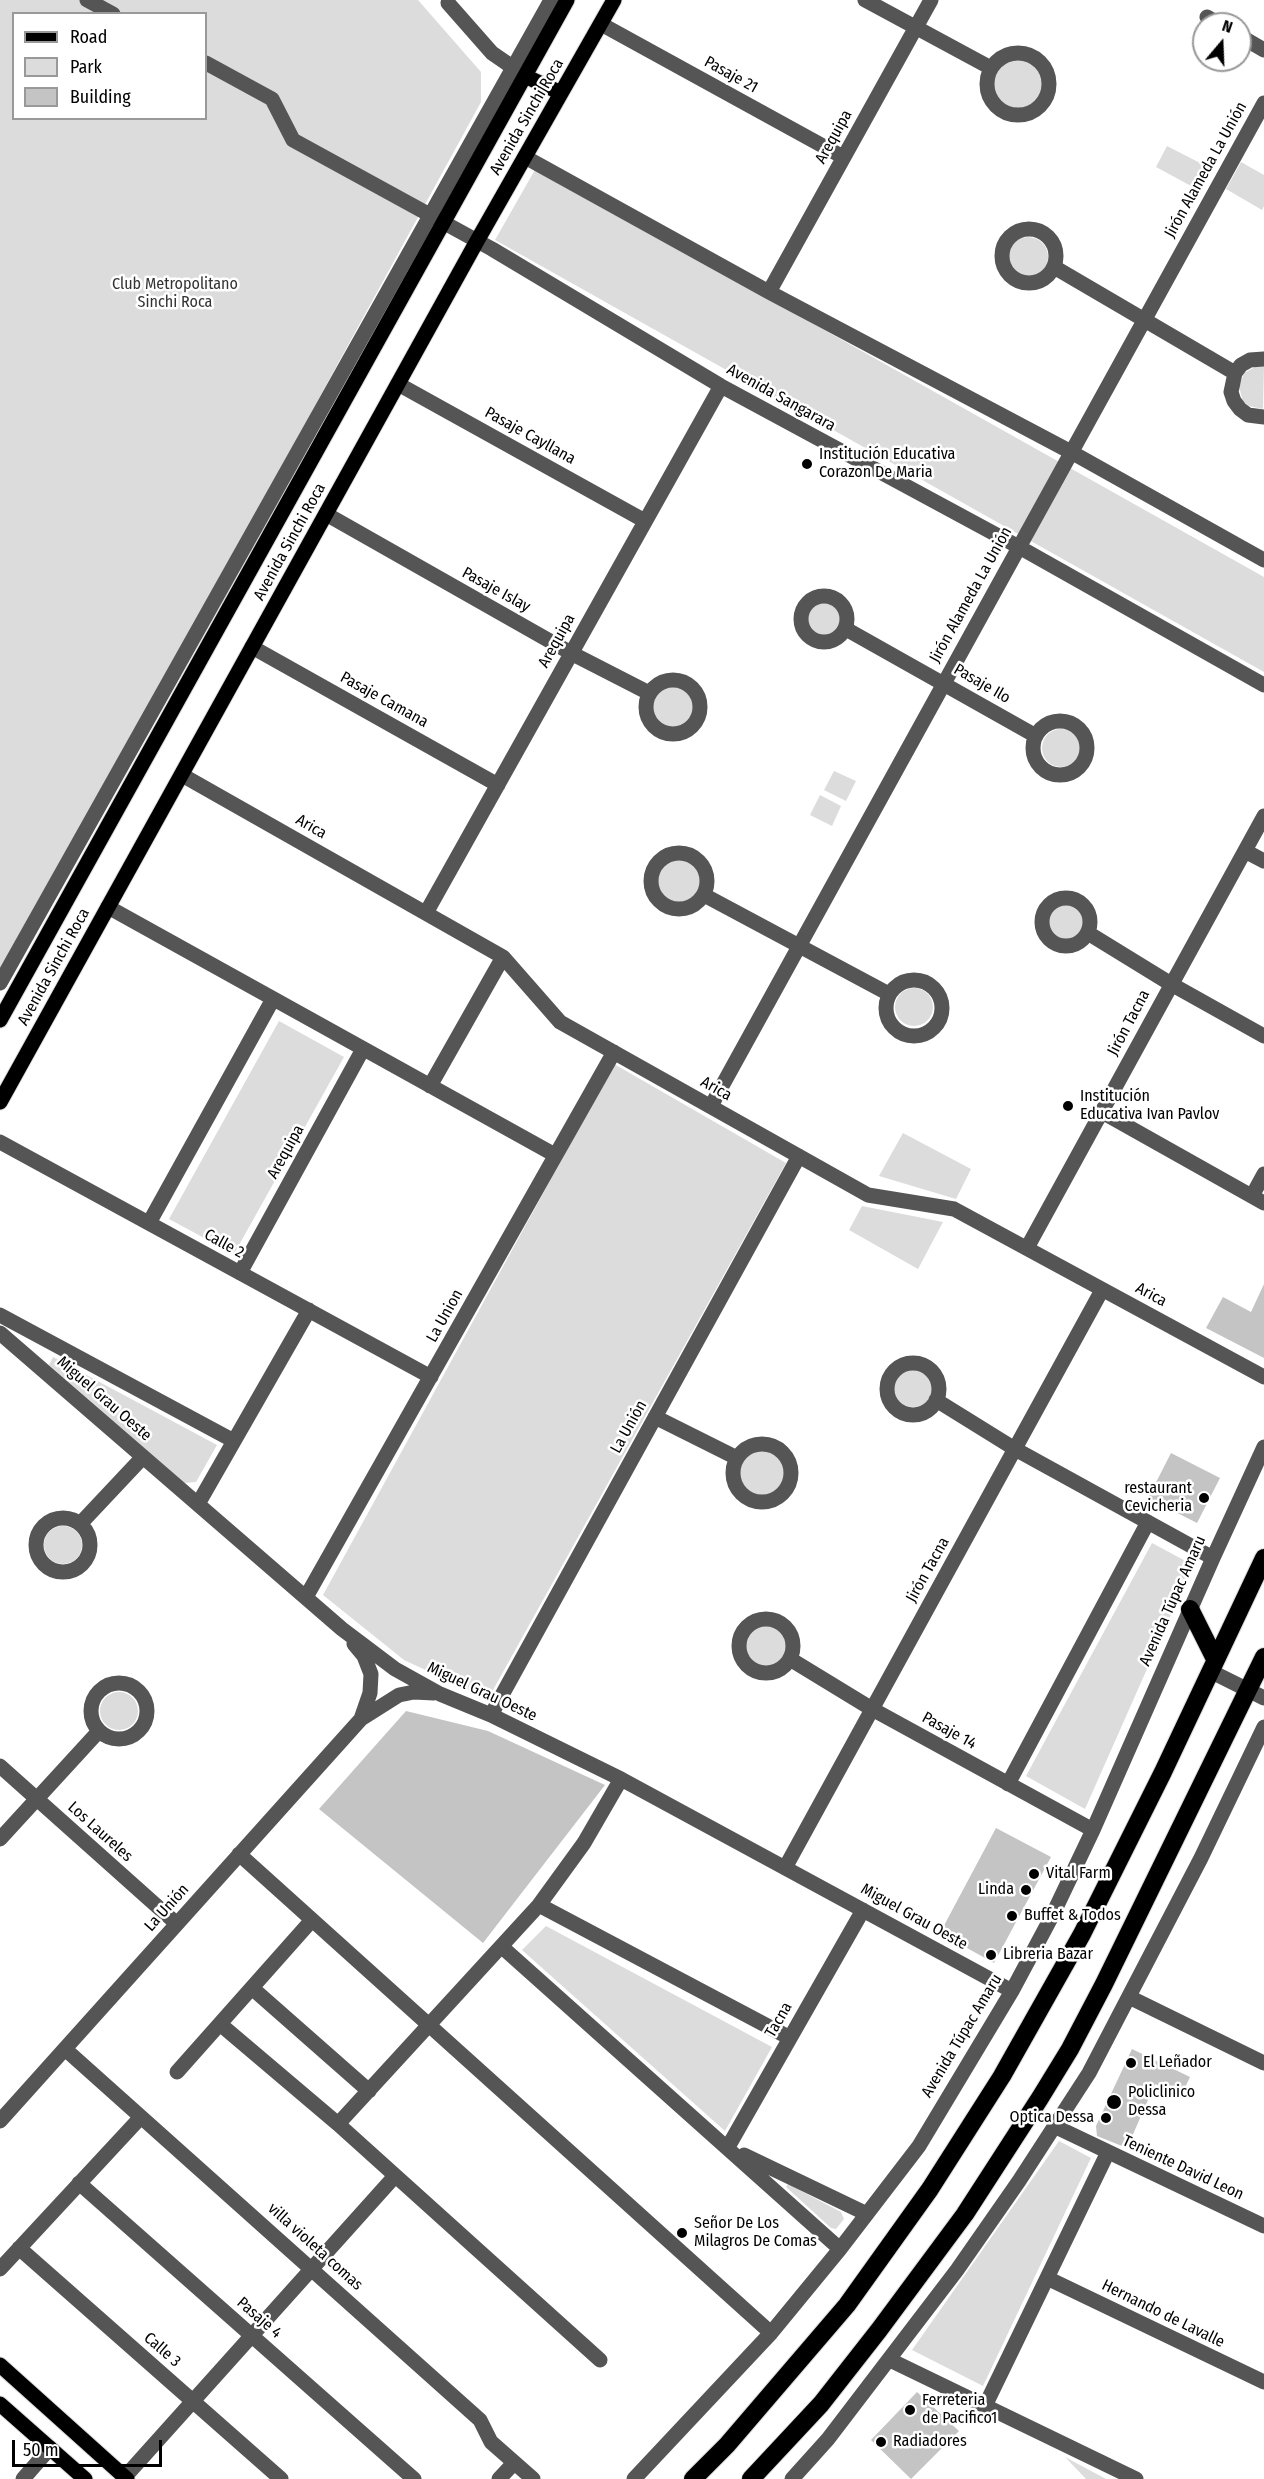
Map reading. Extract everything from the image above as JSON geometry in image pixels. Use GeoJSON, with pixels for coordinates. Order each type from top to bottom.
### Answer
{"type":"FeatureCollection","features":[{"type":"Feature","properties":{"kind":"highway"},"geometry":{"type":"LineString","coordinates":[[693,2479],[727,2445],[847,2305],[930,2189],[1002,2076],[1082,1934],[1264,1558]]}},
{"type":"Feature","properties":{"kind":"highway"},"geometry":{"type":"LineString","coordinates":[[1190,1609],[1213,1665]]}},
{"type":"Feature","properties":{"kind":"highway"},"geometry":{"type":"LineString","coordinates":[[752,2479],[821,2404],[879,2330],[965,2214],[1040,2098],[1070,2049],[1256,1694],[1264,1656]]}},
{"type":"Feature","properties":{"kind":"main road","name":"Avenida Sinchi Roca"},"geometry":{"type":"LineString","coordinates":[[0,1020],[250,569],[437,218],[519,72],[567,0]]}},
{"type":"Feature","properties":{"kind":"main road","name":"Avenida Sinchi Roca"},"geometry":{"type":"LineString","coordinates":[[0,1102],[477,242],[614,0]]}},
{"type":"Feature","properties":{"kind":"main road"},"geometry":{"type":"LineString","coordinates":[[519,72],[561,93]]}},
{"type":"Feature","properties":{"kind":"main road"},"geometry":{"type":"LineString","coordinates":[[0,2365],[125,2478]]}},
{"type":"Feature","properties":{"kind":"main road"},"geometry":{"type":"LineString","coordinates":[[0,2404],[85,2479]]}},
{"type":"Feature","properties":{"kind":"street"},"geometry":{"type":"LineString","coordinates":[[87,0],[109,12]]}},
{"type":"Feature","properties":{"kind":"street"},"geometry":{"type":"LineString","coordinates":[[448,1],[492,53],[519,72],[551,0]]}},
{"type":"Feature","properties":{"kind":"street"},"geometry":{"type":"LineString","coordinates":[[865,0],[991,69]]}},
{"type":"Feature","properties":{"kind":"street","name":"Arequipa"},"geometry":{"type":"LineString","coordinates":[[769,292],[931,0]]}},
{"type":"Feature","properties":{"kind":"street","name":"Pasaje 21"},"geometry":{"type":"LineString","coordinates":[[601,24],[843,157]]}},
{"type":"Feature","properties":{"kind":"street"},"geometry":{"type":"LineString","coordinates":[[1016,53],[1036,59],[1048,75],[1049,85],[1042,103],[1025,114],[1005,112],[991,98],[988,78],[991,69],[998,61],[1016,53]]}},
{"type":"Feature","properties":{"kind":"street","name":"Avenida Sangarara"},"geometry":{"type":"LineString","coordinates":[[207,64],[272,99],[293,140],[437,218],[721,386],[1019,547],[1264,685]]}},
{"type":"Feature","properties":{"kind":"street","name":"Jirón Alameda La Unión"},"geometry":{"type":"LineString","coordinates":[[711,1106],[1264,103]]}},
{"type":"Feature","properties":{"kind":"street"},"geometry":{"type":"LineString","coordinates":[[525,157],[769,292],[1071,452],[1264,560]]}},
{"type":"Feature","properties":{"kind":"street"},"geometry":{"type":"LineString","coordinates":[[0,983],[237,561],[437,218]]}},
{"type":"Feature","properties":{"kind":"street"},"geometry":{"type":"LineString","coordinates":[[1054,267],[1235,373]]}},
{"type":"Feature","properties":{"kind":"street"},"geometry":{"type":"LineString","coordinates":[[1264,359],[1250,360],[1235,373],[1232,382],[1234,401],[1248,415],[1264,417]]}},
{"type":"Feature","properties":{"kind":"street","name":"Pasaje Cayllana"},"geometry":{"type":"LineString","coordinates":[[398,384],[645,521]]}},
{"type":"Feature","properties":{"kind":"street","name":"Arequipa"},"geometry":{"type":"LineString","coordinates":[[426,913],[721,386]]}},
{"type":"Feature","properties":{"kind":"street","name":"Pasaje Islay"},"geometry":{"type":"LineString","coordinates":[[326,514],[571,653],[649,693]]}},
{"type":"Feature","properties":{"kind":"street"},"geometry":{"type":"LineString","coordinates":[[237,561],[250,569]]}},
{"type":"Feature","properties":{"kind":"street","name":"Pasaje Ilo"},"geometry":{"type":"LineString","coordinates":[[846,629],[1036,736]]}},
{"type":"Feature","properties":{"kind":"street","name":"Pasaje Camana"},"geometry":{"type":"LineString","coordinates":[[252,647],[498,785]]}},
{"type":"Feature","properties":{"kind":"street","name":"Arica"},"geometry":{"type":"LineString","coordinates":[[182,775],[503,957],[560,1022],[868,1195],[954,1209],[1264,1377]]}},
{"type":"Feature","properties":{"kind":"street","name":"Jirón Tacna"},"geometry":{"type":"LineString","coordinates":[[1027,1248],[1264,816]]}},
{"type":"Feature","properties":{"kind":"street"},"geometry":{"type":"LineString","coordinates":[[1245,850],[1264,861]]}},
{"type":"Feature","properties":{"kind":"street"},"geometry":{"type":"LineString","coordinates":[[704,895],[889,994]]}},
{"type":"Feature","properties":{"kind":"street"},"geometry":{"type":"LineString","coordinates":[[108,907],[555,1155]]}},
{"type":"Feature","properties":{"kind":"street"},"geometry":{"type":"LineString","coordinates":[[1088,933],[1171,984],[1264,1036]]}},
{"type":"Feature","properties":{"kind":"street"},"geometry":{"type":"LineString","coordinates":[[430,1086],[503,957]]}},
{"type":"Feature","properties":{"kind":"street"},"geometry":{"type":"LineString","coordinates":[[149,1223],[273,999]]}},
{"type":"Feature","properties":{"kind":"street","name":"Arequipa"},"geometry":{"type":"LineString","coordinates":[[240,1273],[363,1049]]}},
{"type":"Feature","properties":{"kind":"street","name":"La Union"},"geometry":{"type":"LineString","coordinates":[[306,1597],[614,1052]]}},
{"type":"Feature","properties":{"kind":"street"},"geometry":{"type":"LineString","coordinates":[[1102,1112],[1258,1199],[1264,1174]]}},
{"type":"Feature","properties":{"kind":"street","name":"Calle 2"},"geometry":{"type":"LineString","coordinates":[[0,1142],[431,1377]]}},
{"type":"Feature","properties":{"kind":"street","name":"La Unión"},"geometry":{"type":"LineString","coordinates":[[491,1714],[799,1156]]}},
{"type":"Feature","properties":{"kind":"street","name":"Jirón Tacna"},"geometry":{"type":"LineString","coordinates":[[785,1868],[1102,1290]]}},
{"type":"Feature","properties":{"kind":"street"},"geometry":{"type":"LineString","coordinates":[[198,1504],[309,1310]]}},
{"type":"Feature","properties":{"kind":"street"},"geometry":{"type":"LineString","coordinates":[[0,1315],[234,1441]]}},
{"type":"Feature","properties":{"kind":"street","name":"Miguel Grau Oeste"},"geometry":{"type":"LineString","coordinates":[[0,1333],[342,1629],[395,1669],[440,1694],[491,1714],[621,1779],[1012,1991]]}},
{"type":"Feature","properties":{"kind":"street"},"geometry":{"type":"LineString","coordinates":[[936,1400],[1015,1449],[1213,1558]]}},
{"type":"Feature","properties":{"kind":"street"},"geometry":{"type":"LineString","coordinates":[[655,1417],[737,1458]]}},
{"type":"Feature","properties":{"kind":"street","name":"Avenida Túpac Amaru"},"geometry":{"type":"LineString","coordinates":[[634,2479],[771,2333],[919,2146],[1012,1991],[1093,1830],[1264,1448]]}},
{"type":"Feature","properties":{"kind":"street"},"geometry":{"type":"LineString","coordinates":[[80,1524],[143,1457]]}},
{"type":"Feature","properties":{"kind":"street"},"geometry":{"type":"LineString","coordinates":[[1008,1784],[1148,1522]]}},
{"type":"Feature","properties":{"kind":"street","name":"La Unión"},"geometry":{"type":"LineString","coordinates":[[342,1629],[364,1656],[371,1674],[370,1693],[361,1719]]}},
{"type":"Feature","properties":{"kind":"street","name":"Pasaje 14"},"geometry":{"type":"LineString","coordinates":[[790,1659],[872,1709],[1093,1830]]}},
{"type":"Feature","properties":{"kind":"street"},"geometry":{"type":"LineString","coordinates":[[1213,1665],[1256,1694]]}},
{"type":"Feature","properties":{"kind":"street","name":"La Unión"},"geometry":{"type":"LineString","coordinates":[[0,2121],[361,1719],[399,1695],[414,1692],[440,1694]]}},
{"type":"Feature","properties":{"kind":"street"},"geometry":{"type":"LineString","coordinates":[[792,2479],[828,2439],[890,2360],[976,2243],[1089,2073],[1201,1858],[1264,1727]]}},
{"type":"Feature","properties":{"kind":"street"},"geometry":{"type":"LineString","coordinates":[[0,1839],[99,1731]]}},
{"type":"Feature","properties":{"kind":"street","name":"Los Laureles"},"geometry":{"type":"LineString","coordinates":[[0,1766],[177,1924]]}},
{"type":"Feature","properties":{"kind":"street"},"geometry":{"type":"LineString","coordinates":[[338,2124],[540,1905],[584,1843],[621,1779]]}},
{"type":"Feature","properties":{"kind":"street"},"geometry":{"type":"LineString","coordinates":[[239,1854],[771,2333]]}},
{"type":"Feature","properties":{"kind":"street"},"geometry":{"type":"LineString","coordinates":[[540,1905],[790,2038]]}},
{"type":"Feature","properties":{"kind":"street","name":"Tacna"},"geometry":{"type":"LineString","coordinates":[[728,2147],[863,1910]]}},
{"type":"Feature","properties":{"kind":"street"},"geometry":{"type":"LineString","coordinates":[[177,2072],[312,1920]]}},
{"type":"Feature","properties":{"kind":"street"},"geometry":{"type":"LineString","coordinates":[[502,1947],[840,2248]]}},
{"type":"Feature","properties":{"kind":"street"},"geometry":{"type":"LineString","coordinates":[[252,1988],[369,2091]]}},
{"type":"Feature","properties":{"kind":"street"},"geometry":{"type":"LineString","coordinates":[[1130,1997],[1264,2063]]}},
{"type":"Feature","properties":{"kind":"street"},"geometry":{"type":"LineString","coordinates":[[220,2024],[338,2124],[600,2360]]}},
{"type":"Feature","properties":{"kind":"street","name":"villa violeta comas"},"geometry":{"type":"LineString","coordinates":[[65,2049],[480,2420],[491,2442],[533,2479]]}},
{"type":"Feature","properties":{"kind":"street"},"geometry":{"type":"LineString","coordinates":[[0,2269],[141,2117]]}},
{"type":"Feature","properties":{"kind":"street","name":"Teniente David Leon"},"geometry":{"type":"LineString","coordinates":[[1054,2126],[1264,2226]]}},
{"type":"Feature","properties":{"kind":"street"},"geometry":{"type":"LineString","coordinates":[[728,2147],[867,2214]]}},
{"type":"Feature","properties":{"kind":"street"},"geometry":{"type":"LineString","coordinates":[[985,2406],[1108,2152]]}},
{"type":"Feature","properties":{"kind":"street"},"geometry":{"type":"LineString","coordinates":[[125,2478],[395,2176]]}},
{"type":"Feature","properties":{"kind":"street","name":"Pasaje 4"},"geometry":{"type":"LineString","coordinates":[[79,2183],[414,2479]]}},
{"type":"Feature","properties":{"kind":"street","name":"Calle 3"},"geometry":{"type":"LineString","coordinates":[[19,2248],[282,2479]]}},
{"type":"Feature","properties":{"kind":"street","name":"Hernando de Lavalle"},"geometry":{"type":"LineString","coordinates":[[1047,2278],[1264,2382]]}},
{"type":"Feature","properties":{"kind":"street"},"geometry":{"type":"LineString","coordinates":[[890,2360],[1136,2479]]}},
{"type":"Feature","properties":{"kind":"street"},"geometry":{"type":"LineString","coordinates":[[23,2479],[50,2448]]}},
{"type":"Feature","properties":{"kind":"street"},"geometry":{"type":"LineString","coordinates":[[499,2479],[514,2463]]}},
{"type":"Feature","properties":{"kind":"green space","name":"Club Metropolitano Sinchi Roca"},"geometry":{"type":"Polygon","coordinates":[[[0,0],[418,0],[481,72],[481,102],[97,804],[0,974],[0,0]]]}},
{"type":"Feature","properties":{"kind":"green space"},"geometry":{"type":"Polygon","coordinates":[[[1014,59],[1024,59],[1037,66],[1044,79],[1044,89],[1037,102],[1024,109],[1014,109],[1005,105],[998,98],[994,89],[994,79],[998,70],[1005,63],[1014,59]]]}},
{"type":"Feature","properties":{"kind":"green space"},"geometry":{"type":"Polygon","coordinates":[[[1167,146],[1204,165],[1193,187],[1156,167],[1167,146]]]}},
{"type":"Feature","properties":{"kind":"green space"},"geometry":{"type":"Polygon","coordinates":[[[1241,162],[1264,175],[1262,210],[1226,189],[1241,162]]]}},
{"type":"Feature","properties":{"kind":"green space"},"geometry":{"type":"Polygon","coordinates":[[[536,168],[1264,577],[1264,672],[495,240],[536,168]]]}},
{"type":"Feature","properties":{"kind":"green space"},"geometry":{"type":"Polygon","coordinates":[[[1028,237],[1042,243],[1048,257],[1042,271],[1028,277],[1014,271],[1008,257],[1014,243],[1028,237]]]}},
{"type":"Feature","properties":{"kind":"green space"},"geometry":{"type":"Polygon","coordinates":[[[1257,366],[1264,366],[1263,409],[1249,406],[1243,401],[1239,387],[1244,373],[1257,366]]]}},
{"type":"Feature","properties":{"kind":"green space"},"geometry":{"type":"Polygon","coordinates":[[[825,599],[839,605],[845,619],[839,633],[825,639],[811,633],[805,619],[811,605],[825,599]]]}},
{"type":"Feature","properties":{"kind":"green space"},"geometry":{"type":"Polygon","coordinates":[[[673,686],[681,687],[688,692],[693,699],[693,715],[688,722],[681,727],[673,728],[665,727],[658,722],[653,715],[652,707],[653,699],[658,692],[665,687],[673,686]]]}},
{"type":"Feature","properties":{"kind":"green space"},"geometry":{"type":"Polygon","coordinates":[[[1061,729],[1075,734],[1080,748],[1075,762],[1061,767],[1047,762],[1042,748],[1047,734],[1061,729]]]}},
{"type":"Feature","properties":{"kind":"green space"},"geometry":{"type":"Polygon","coordinates":[[[834,771],[856,781],[846,801],[824,790],[834,771]]]}},
{"type":"Feature","properties":{"kind":"green space"},"geometry":{"type":"Polygon","coordinates":[[[820,795],[841,806],[832,826],[810,815],[820,795]]]}},
{"type":"Feature","properties":{"kind":"green space"},"geometry":{"type":"Polygon","coordinates":[[[679,860],[687,861],[694,866],[699,873],[699,889],[694,896],[687,901],[679,902],[671,901],[664,896],[659,889],[658,881],[659,873],[664,866],[671,861],[679,860]]]}},
{"type":"Feature","properties":{"kind":"green space"},"geometry":{"type":"Polygon","coordinates":[[[1066,903],[1079,908],[1084,921],[1079,934],[1066,939],[1053,934],[1048,921],[1053,908],[1066,903]]]}},
{"type":"Feature","properties":{"kind":"green space"},"geometry":{"type":"Polygon","coordinates":[[[914,988],[928,993],[933,1007],[928,1021],[914,1026],[900,1021],[895,1007],[900,993],[914,988]]]}},
{"type":"Feature","properties":{"kind":"green space"},"geometry":{"type":"Polygon","coordinates":[[[279,1021],[344,1057],[234,1254],[169,1219],[279,1021]]]}},
{"type":"Feature","properties":{"kind":"green space"},"geometry":{"type":"Polygon","coordinates":[[[614,1064],[786,1163],[488,1699],[404,1660],[323,1595],[614,1064]]]}},
{"type":"Feature","properties":{"kind":"green space"},"geometry":{"type":"Polygon","coordinates":[[[903,1133],[971,1169],[956,1199],[879,1176],[903,1133]]]}},
{"type":"Feature","properties":{"kind":"green space"},"geometry":{"type":"Polygon","coordinates":[[[862,1206],[943,1222],[918,1269],[849,1230],[862,1206]]]}},
{"type":"Feature","properties":{"kind":"green space"},"geometry":{"type":"Polygon","coordinates":[[[53,1357],[217,1445],[196,1482],[184,1483],[49,1365],[53,1357]]]}},
{"type":"Feature","properties":{"kind":"green space"},"geometry":{"type":"Polygon","coordinates":[[[913,1367],[921,1368],[927,1373],[932,1379],[932,1395],[927,1401],[921,1406],[913,1407],[905,1406],[899,1401],[894,1395],[893,1387],[894,1379],[899,1373],[905,1368],[913,1367]]]}},
{"type":"Feature","properties":{"kind":"green space"},"geometry":{"type":"Polygon","coordinates":[[[761,1449],[778,1456],[785,1473],[778,1490],[761,1497],[744,1490],[737,1473],[744,1456],[761,1449]]]}},
{"type":"Feature","properties":{"kind":"green space"},"geometry":{"type":"Polygon","coordinates":[[[63,1526],[77,1531],[82,1545],[77,1559],[63,1564],[49,1559],[44,1545],[49,1531],[63,1526]]]}},
{"type":"Feature","properties":{"kind":"green space"},"geometry":{"type":"Polygon","coordinates":[[[1152,1543],[1193,1565],[1085,1809],[1026,1776],[1152,1543]]]}},
{"type":"Feature","properties":{"kind":"green space"},"geometry":{"type":"Polygon","coordinates":[[[767,1624],[776,1625],[783,1630],[788,1637],[788,1655],[783,1662],[776,1667],[767,1668],[758,1667],[751,1662],[746,1655],[745,1646],[746,1637],[751,1630],[758,1625],[767,1624]]]}},
{"type":"Feature","properties":{"kind":"green space"},"geometry":{"type":"Polygon","coordinates":[[[119,1692],[133,1697],[138,1711],[133,1725],[119,1730],[105,1725],[100,1711],[105,1697],[119,1692]]]}},
{"type":"Feature","properties":{"kind":"green space"},"geometry":{"type":"Polygon","coordinates":[[[546,1926],[772,2047],[725,2131],[522,1950],[546,1926]]]}},
{"type":"Feature","properties":{"kind":"green space"},"geometry":{"type":"Polygon","coordinates":[[[1059,2141],[1091,2158],[983,2386],[912,2350],[1059,2141]]]}},
{"type":"Feature","properties":{"kind":"green space"},"geometry":{"type":"Polygon","coordinates":[[[788,2184],[841,2212],[844,2219],[836,2229],[831,2228],[786,2187],[788,2184]]]}},
{"type":"Feature","properties":{"kind":"green space"},"geometry":{"type":"Polygon","coordinates":[[[1065,2457],[1106,2479],[1086,2479],[1065,2457]]]}},
{"type":"Feature","properties":{"kind":"building"},"geometry":{"type":"Polygon","coordinates":[[[1264,1284],[1264,1358],[1206,1328],[1223,1297],[1251,1312],[1264,1284]]]}},
{"type":"Feature","properties":{"kind":"building"},"geometry":{"type":"Polygon","coordinates":[[[1171,1453],[1220,1478],[1197,1523],[1148,1498],[1171,1453]]]}},
{"type":"Feature","properties":{"kind":"building"},"geometry":{"type":"Polygon","coordinates":[[[406,1711],[488,1731],[605,1785],[483,1943],[319,1809],[406,1711]]]}},
{"type":"Feature","properties":{"kind":"building"},"geometry":{"type":"Polygon","coordinates":[[[996,1828],[1051,1857],[994,1963],[940,1933],[996,1828]]]}},
{"type":"Feature","properties":{"kind":"building"},"geometry":{"type":"Polygon","coordinates":[[[1132,2049],[1190,2077],[1181,2096],[1155,2084],[1127,2148],[1097,2136],[1096,2126],[1132,2049]]]}},
{"type":"Feature","properties":{"kind":"building"},"geometry":{"type":"Polygon","coordinates":[[[917,2392],[959,2431],[911,2479],[871,2440],[917,2392]]]}},
{"type":"Feature","properties":{"kind":"place","name":"Institución Educativa Corazon De Maria"},"geometry":{"type":"Point","coordinates":[807,464]}},
{"type":"Feature","properties":{"kind":"place","name":"Institución Educativa Ivan Pavlov"},"geometry":{"type":"Point","coordinates":[1068,1106]}},
{"type":"Feature","properties":{"kind":"place","name":"restaurant Cevicheria"},"geometry":{"type":"Point","coordinates":[1204,1498]}},
{"type":"Feature","properties":{"kind":"place","name":"Vital Farm"},"geometry":{"type":"Point","coordinates":[1034,1874]}},
{"type":"Feature","properties":{"kind":"place","name":"Linda"},"geometry":{"type":"Point","coordinates":[1026,1890]}},
{"type":"Feature","properties":{"kind":"place","name":"Buffet & Todos"},"geometry":{"type":"Point","coordinates":[1012,1916]}},
{"type":"Feature","properties":{"kind":"place","name":"Libreria Bazar"},"geometry":{"type":"Point","coordinates":[991,1955]}},
{"type":"Feature","properties":{"kind":"place","name":"El Leñador"},"geometry":{"type":"Point","coordinates":[1131,2063]}},
{"type":"Feature","properties":{"kind":"place","name":"Policlinico Dessa"},"geometry":{"type":"Point","coordinates":[1114,2102]}},
{"type":"Feature","properties":{"kind":"place","name":"Optica Dessa"},"geometry":{"type":"Point","coordinates":[1106,2118]}},
{"type":"Feature","properties":{"kind":"place","name":"Señor De Los Milagros De Comas"},"geometry":{"type":"Point","coordinates":[682,2233]}},
{"type":"Feature","properties":{"kind":"place","name":"Ferreteria de Pacifico1"},"geometry":{"type":"Point","coordinates":[910,2410]}},
{"type":"Feature","properties":{"kind":"place","name":"Radiadores"},"geometry":{"type":"Point","coordinates":[881,2442]}}]}
